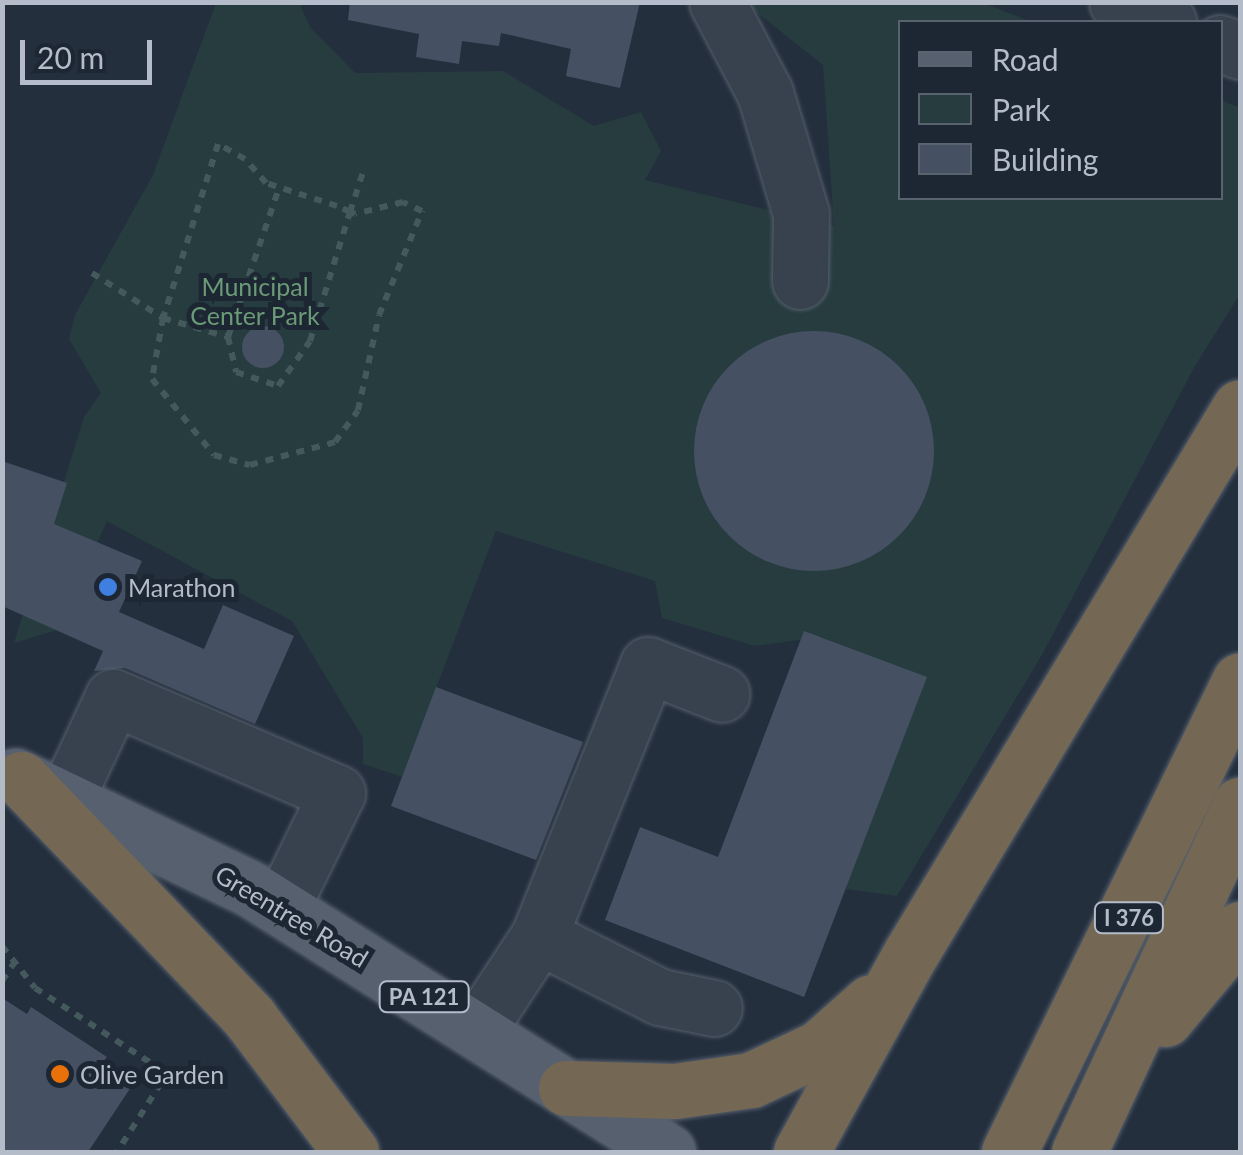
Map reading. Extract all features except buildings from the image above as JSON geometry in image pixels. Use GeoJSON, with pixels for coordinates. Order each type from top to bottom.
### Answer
{"type":"FeatureCollection","features":[{"type":"Feature","properties":{"kind":"highway"},"geometry":{"type":"LineString","coordinates":[[801,1152],[911,953],[1240,407]]}},
{"type":"Feature","properties":{"kind":"highway","name":"I 376"},"geometry":{"type":"LineString","coordinates":[[1009,1152],[1240,680]]}},
{"type":"Feature","properties":{"kind":"highway"},"geometry":{"type":"LineString","coordinates":[[30,783],[249,1017],[351,1152]]}},
{"type":"Feature","properties":{"kind":"highway","name":"I 376"},"geometry":{"type":"LineString","coordinates":[[1080,1152],[1240,805]]}},
{"type":"Feature","properties":{"kind":"highway"},"geometry":{"type":"LineString","coordinates":[[1080,1152],[1162,1024],[1240,929]]}},
{"type":"Feature","properties":{"kind":"highway"},"geometry":{"type":"LineString","coordinates":[[566,1088],[714,1088],[787,1066],[848,1025],[911,953]]}},
{"type":"Feature","properties":{"kind":"main road","name":"Greentree Road"},"geometry":{"type":"LineString","coordinates":[[30,783],[282,908],[668,1152]]}},
{"type":"Feature","properties":{"kind":"lane"},"geometry":{"type":"LineString","coordinates":[[717,2],[770,110],[800,214],[800,281]]}},
{"type":"Feature","properties":{"kind":"lane"},"geometry":{"type":"LineString","coordinates":[[1117,2],[1163,20]]}},
{"type":"Feature","properties":{"kind":"lane"},"geometry":{"type":"LineString","coordinates":[[477,1030],[539,936],[648,665],[722,694]]}},
{"type":"Feature","properties":{"kind":"lane"},"geometry":{"type":"LineString","coordinates":[[30,783],[112,697],[337,793],[282,908]]}},
{"type":"Feature","properties":{"kind":"lane"},"geometry":{"type":"LineString","coordinates":[[539,936],[660,996],[714,1008]]}},
{"type":"Feature","properties":{"kind":"path"},"geometry":{"type":"LineString","coordinates":[[218,144],[279,188],[350,212],[403,202],[422,211],[379,316],[358,410],[335,442],[250,465],[214,455],[152,379],[163,318],[218,144]]}},
{"type":"Feature","properties":{"kind":"path"},"geometry":{"type":"LineString","coordinates":[[279,188],[228,338],[236,372],[278,386],[310,341],[362,172]]}},
{"type":"Feature","properties":{"kind":"path"},"geometry":{"type":"LineString","coordinates":[[92,272],[163,318],[228,338]]}},
{"type":"Feature","properties":{"kind":"path"},"geometry":{"type":"LineString","coordinates":[[2,946],[35,988],[154,1065],[161,1083],[117,1152]]}},
{"type":"Feature","properties":{"kind":"path"},"geometry":{"type":"LineString","coordinates":[[2,981],[16,962]]}},
{"type":"Feature","properties":{"kind":"green space","name":"Municipal Center Park"},"geometry":{"type":"Polygon","coordinates":[[[216,3],[299,3],[310,27],[355,73],[503,71],[594,126],[641,112],[661,151],[645,180],[834,226],[823,65],[745,3],[983,3],[1027,20],[898,20],[898,200],[1223,200],[1223,101],[1240,108],[1240,294],[1195,366],[1043,653],[897,896],[846,889],[902,669],[821,637],[755,646],[662,618],[655,581],[496,531],[402,777],[363,764],[363,738],[292,621],[107,521],[60,629],[14,643],[84,417],[101,393],[69,339],[75,315],[153,175],[216,3]]]}},
{"type":"Feature","properties":{"kind":"place","name":"Marathon"},"geometry":{"type":"Point","coordinates":[108,587]}},
{"type":"Feature","properties":{"kind":"place","name":"Olive Garden"},"geometry":{"type":"Point","coordinates":[60,1074]}}]}
